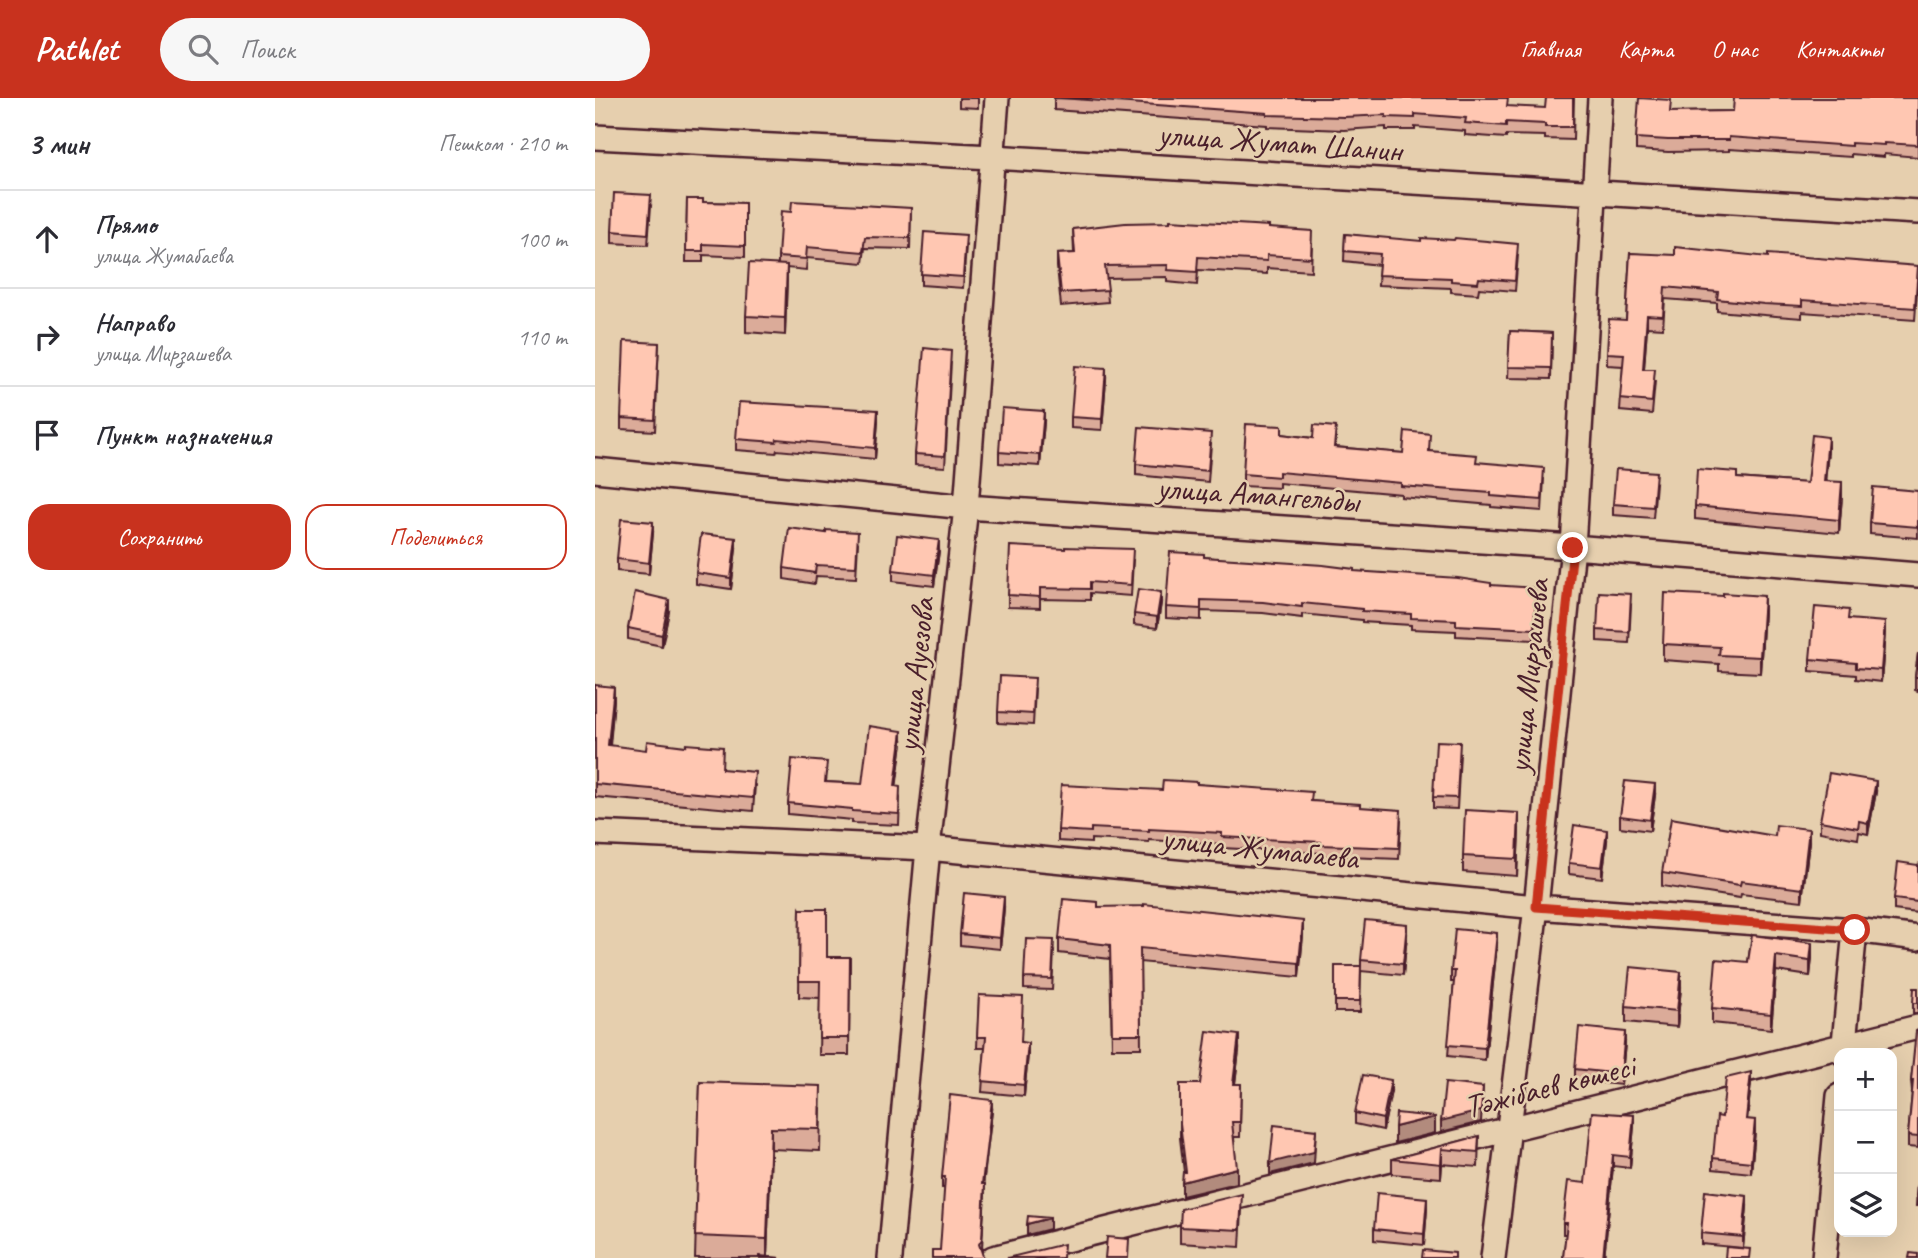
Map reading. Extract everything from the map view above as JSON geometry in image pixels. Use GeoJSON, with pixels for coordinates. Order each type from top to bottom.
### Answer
{"type":"FeatureCollection","features":[{"type":"Feature","properties":{"kind":"street","name":"улица Ауезова"},"geometry":{"type":"LineString","coordinates":[[890,1258],[928,848],[966,507],[997,98]]}},
{"type":"Feature","properties":{"kind":"street","name":"улица Мирзашева"},"geometry":{"type":"LineString","coordinates":[[1493,1258],[1536,907],[1573,548],[1600,98]]}},
{"type":"Feature","properties":{"kind":"street","name":"улица Жумат Шанин"},"geometry":{"type":"LineString","coordinates":[[595,137],[992,157],[1918,212]]}},
{"type":"Feature","properties":{"kind":"street","name":"улица Амангельды"},"geometry":{"type":"LineString","coordinates":[[595,470],[966,507],[1573,548],[1918,575]]}},
{"type":"Feature","properties":{"kind":"street","name":"улица Жумабаева"},"geometry":{"type":"LineString","coordinates":[[595,834],[928,848],[1536,907],[1855,930],[1918,938]]}},
{"type":"Feature","properties":{"kind":"street"},"geometry":{"type":"LineString","coordinates":[[1843,1048],[1855,930]]}},
{"type":"Feature","properties":{"kind":"street","name":"Тәжібаев көшесі"},"geometry":{"type":"LineString","coordinates":[[993,1258],[1918,1027]]}},
{"type":"Feature","properties":{"kind":"street"},"geometry":{"type":"LineString","coordinates":[[1824,1258],[1838,1111]]}},
{"type":"Feature","properties":{"kind":"building"},"geometry":{"type":"Polygon","coordinates":[[[1060,98],[1508,98],[1507,106],[1545,108],[1546,98],[1573,98],[1573,127],[1506,122],[1506,126],[1465,123],[1466,118],[1415,114],[1415,118],[1386,115],[1267,115],[1060,98]]]}},
{"type":"Feature","properties":{"kind":"building"},"geometry":{"type":"Polygon","coordinates":[[[1639,98],[1671,100],[1670,112],[1733,111],[1734,98],[1918,98],[1918,145],[1851,143],[1851,146],[1729,137],[1729,140],[1636,138],[1639,98]]]}},
{"type":"Feature","properties":{"kind":"building"},"geometry":{"type":"Polygon","coordinates":[[[614,193],[651,195],[648,234],[612,231],[614,193]]]}},
{"type":"Feature","properties":{"kind":"building"},"geometry":{"type":"Polygon","coordinates":[[[687,199],[745,203],[745,246],[703,244],[703,251],[686,251],[687,199]]]}},
{"type":"Feature","properties":{"kind":"building"},"geometry":{"type":"Polygon","coordinates":[[[792,201],[911,208],[910,238],[865,237],[863,252],[807,247],[806,259],[778,257],[781,211],[791,212],[792,201]]]}},
{"type":"Feature","properties":{"kind":"building"},"geometry":{"type":"Polygon","coordinates":[[[1170,220],[1312,231],[1311,258],[1267,255],[1267,261],[1198,257],[1197,272],[1167,270],[1168,265],[1105,266],[1108,290],[1061,293],[1057,254],[1075,253],[1073,229],[1170,220]]]}},
{"type":"Feature","properties":{"kind":"building"},"geometry":{"type":"Polygon","coordinates":[[[924,232],[966,235],[963,277],[921,274],[924,232]]]}},
{"type":"Feature","properties":{"kind":"building"},"geometry":{"type":"Polygon","coordinates":[[[1345,234],[1421,241],[1421,238],[1455,238],[1518,244],[1515,281],[1479,278],[1478,283],[1451,281],[1451,278],[1378,275],[1380,254],[1344,251],[1345,234]]]}},
{"type":"Feature","properties":{"kind":"building"},"geometry":{"type":"Polygon","coordinates":[[[1675,247],[1768,257],[1768,254],[1918,266],[1915,308],[1802,300],[1802,306],[1764,304],[1717,299],[1718,292],[1665,287],[1663,316],[1647,315],[1643,369],[1655,369],[1652,402],[1620,399],[1624,354],[1607,353],[1609,319],[1626,320],[1630,253],[1675,255],[1675,247]]]}},
{"type":"Feature","properties":{"kind":"building"},"geometry":{"type":"Polygon","coordinates":[[[749,263],[787,265],[785,318],[746,316],[749,263]]]}},
{"type":"Feature","properties":{"kind":"building"},"geometry":{"type":"Polygon","coordinates":[[[1510,331],[1552,333],[1551,368],[1508,367],[1510,331]]]}},
{"type":"Feature","properties":{"kind":"building"},"geometry":{"type":"Polygon","coordinates":[[[624,341],[659,343],[655,420],[621,418],[624,341]]]}},
{"type":"Feature","properties":{"kind":"building"},"geometry":{"type":"Polygon","coordinates":[[[924,348],[951,351],[945,456],[915,454],[924,348]]]}},
{"type":"Feature","properties":{"kind":"building"},"geometry":{"type":"Polygon","coordinates":[[[1075,366],[1106,368],[1102,419],[1071,417],[1075,366]]]}},
{"type":"Feature","properties":{"kind":"building"},"geometry":{"type":"Polygon","coordinates":[[[739,402],[878,410],[875,448],[777,439],[776,442],[736,439],[739,402]]]}},
{"type":"Feature","properties":{"kind":"building"},"geometry":{"type":"Polygon","coordinates":[[[1002,408],[1044,411],[1040,455],[999,452],[1002,408]]]}},
{"type":"Feature","properties":{"kind":"building"},"geometry":{"type":"Polygon","coordinates":[[[1246,424],[1282,426],[1282,434],[1313,438],[1314,425],[1336,427],[1334,447],[1403,453],[1405,431],[1430,434],[1429,451],[1477,455],[1476,462],[1544,468],[1542,500],[1279,472],[1279,477],[1243,474],[1246,424]]]}},
{"type":"Feature","properties":{"kind":"building"},"geometry":{"type":"Polygon","coordinates":[[[1139,427],[1211,433],[1208,471],[1136,464],[1139,427]]]}},
{"type":"Feature","properties":{"kind":"building"},"geometry":{"type":"Polygon","coordinates":[[[1812,435],[1828,437],[1824,481],[1842,482],[1839,520],[1695,506],[1697,469],[1737,472],[1737,478],[1807,483],[1812,435]]]}},
{"type":"Feature","properties":{"kind":"building"},"geometry":{"type":"Polygon","coordinates":[[[1616,469],[1656,472],[1653,507],[1613,504],[1616,469]]]}},
{"type":"Feature","properties":{"kind":"building"},"geometry":{"type":"Polygon","coordinates":[[[1873,487],[1918,491],[1918,527],[1870,523],[1873,487]]]}},
{"type":"Feature","properties":{"kind":"building"},"geometry":{"type":"Polygon","coordinates":[[[621,519],[653,522],[649,563],[617,559],[621,519]]]}},
{"type":"Feature","properties":{"kind":"building"},"geometry":{"type":"Polygon","coordinates":[[[789,528],[826,533],[826,530],[858,532],[856,567],[816,565],[815,573],[784,568],[789,528]]]}},
{"type":"Feature","properties":{"kind":"building"},"geometry":{"type":"Polygon","coordinates":[[[701,534],[736,538],[731,578],[696,573],[701,534]]]}},
{"type":"Feature","properties":{"kind":"building"},"geometry":{"type":"Polygon","coordinates":[[[897,535],[939,540],[934,575],[893,570],[897,535]]]}},
{"type":"Feature","properties":{"kind":"building"},"geometry":{"type":"Polygon","coordinates":[[[1010,546],[1133,549],[1131,585],[1090,582],[1090,589],[1040,588],[1040,597],[1008,595],[1010,546]]]}},
{"type":"Feature","properties":{"kind":"building"},"geometry":{"type":"Polygon","coordinates":[[[1170,552],[1204,554],[1204,557],[1323,565],[1354,571],[1458,578],[1491,585],[1536,588],[1534,629],[1456,625],[1456,620],[1411,618],[1411,614],[1302,603],[1302,607],[1263,602],[1201,600],[1201,609],[1166,607],[1170,552]]]}},
{"type":"Feature","properties":{"kind":"building"},"geometry":{"type":"Polygon","coordinates":[[[1138,589],[1161,592],[1157,617],[1134,614],[1138,589]]]}},
{"type":"Feature","properties":{"kind":"building"},"geometry":{"type":"Polygon","coordinates":[[[635,592],[669,600],[662,635],[628,628],[635,592]]]}},
{"type":"Feature","properties":{"kind":"building"},"geometry":{"type":"Polygon","coordinates":[[[1599,592],[1631,594],[1629,632],[1597,630],[1599,592]]]}},
{"type":"Feature","properties":{"kind":"building"},"geometry":{"type":"Polygon","coordinates":[[[1665,593],[1764,596],[1760,657],[1719,655],[1720,647],[1663,644],[1665,593]]]}},
{"type":"Feature","properties":{"kind":"building"},"geometry":{"type":"Polygon","coordinates":[[[1815,607],[1849,610],[1848,619],[1885,622],[1881,670],[1856,668],[1856,663],[1810,659],[1815,607]]]}},
{"type":"Feature","properties":{"kind":"building"},"geometry":{"type":"Polygon","coordinates":[[[1918,653],[1918,677],[1915,677],[1918,653]]]}},
{"type":"Feature","properties":{"kind":"building"},"geometry":{"type":"Polygon","coordinates":[[[1000,676],[1035,678],[1033,714],[998,712],[1000,676]]]}},
{"type":"Feature","properties":{"kind":"building"},"geometry":{"type":"Polygon","coordinates":[[[595,685],[614,687],[608,745],[646,750],[647,741],[723,747],[722,769],[755,772],[753,798],[595,784],[595,685]]]}},
{"type":"Feature","properties":{"kind":"building"},"geometry":{"type":"Polygon","coordinates":[[[869,726],[902,731],[895,786],[900,787],[899,814],[788,803],[792,759],[827,762],[825,782],[862,784],[869,726]]]}},
{"type":"Feature","properties":{"kind":"building"},"geometry":{"type":"Polygon","coordinates":[[[1436,741],[1460,742],[1457,798],[1433,797],[1436,741]]]}},
{"type":"Feature","properties":{"kind":"building"},"geometry":{"type":"Polygon","coordinates":[[[1829,773],[1876,781],[1868,823],[1859,821],[1858,828],[1820,821],[1829,773]]]}},
{"type":"Feature","properties":{"kind":"building"},"geometry":{"type":"Polygon","coordinates":[[[1163,780],[1312,792],[1311,801],[1401,810],[1399,848],[1321,845],[1321,842],[1222,837],[1222,833],[1149,829],[1091,828],[1091,832],[1058,830],[1061,785],[1162,790],[1163,780]]]}},
{"type":"Feature","properties":{"kind":"building"},"geometry":{"type":"Polygon","coordinates":[[[1625,781],[1655,784],[1650,820],[1620,816],[1625,781]]]}},
{"type":"Feature","properties":{"kind":"building"},"geometry":{"type":"Polygon","coordinates":[[[1465,810],[1519,813],[1517,859],[1463,856],[1465,810]]]}},
{"type":"Feature","properties":{"kind":"building"},"geometry":{"type":"Polygon","coordinates":[[[1671,818],[1775,836],[1776,825],[1809,829],[1802,889],[1741,881],[1740,885],[1662,873],[1671,818]]]}},
{"type":"Feature","properties":{"kind":"building"},"geometry":{"type":"Polygon","coordinates":[[[1574,825],[1607,830],[1602,867],[1569,863],[1574,825]]]}},
{"type":"Feature","properties":{"kind":"building"},"geometry":{"type":"Polygon","coordinates":[[[1898,862],[1918,865],[1918,902],[1894,899],[1898,862]]]}},
{"type":"Feature","properties":{"kind":"building"},"geometry":{"type":"Polygon","coordinates":[[[964,893],[1004,897],[1000,938],[960,934],[964,893]]]}},
{"type":"Feature","properties":{"kind":"building"},"geometry":{"type":"Polygon","coordinates":[[[1063,899],[1098,902],[1098,907],[1144,904],[1303,921],[1299,963],[1140,948],[1141,1034],[1112,1034],[1110,945],[1059,939],[1063,899]]]}},
{"type":"Feature","properties":{"kind":"building"},"geometry":{"type":"Polygon","coordinates":[[[800,909],[827,909],[827,957],[850,957],[849,1038],[819,1038],[820,981],[799,981],[800,909]]]}},
{"type":"Feature","properties":{"kind":"building"},"geometry":{"type":"Polygon","coordinates":[[[1365,920],[1407,924],[1403,964],[1361,960],[1365,920]]]}},
{"type":"Feature","properties":{"kind":"building"},"geometry":{"type":"Polygon","coordinates":[[[1455,929],[1497,933],[1485,1048],[1448,1045],[1455,971],[1451,971],[1455,929]]]}},
{"type":"Feature","properties":{"kind":"building"},"geometry":{"type":"Polygon","coordinates":[[[1752,935],[1812,943],[1810,961],[1776,956],[1771,1014],[1712,1008],[1716,959],[1748,962],[1752,935]]]}},
{"type":"Feature","properties":{"kind":"building"},"geometry":{"type":"Polygon","coordinates":[[[1026,939],[1054,940],[1052,979],[1024,978],[1026,939]]]}},
{"type":"Feature","properties":{"kind":"building"},"geometry":{"type":"Polygon","coordinates":[[[1335,966],[1361,966],[1360,1001],[1335,1001],[1335,966]]]}},
{"type":"Feature","properties":{"kind":"building"},"geometry":{"type":"Polygon","coordinates":[[[1630,967],[1681,972],[1677,1011],[1626,1006],[1630,967]]]}},
{"type":"Feature","properties":{"kind":"building"},"geometry":{"type":"Polygon","coordinates":[[[1914,988],[1918,988],[1918,1003],[1913,1003],[1914,988]]]}},
{"type":"Feature","properties":{"kind":"building"},"geometry":{"type":"Polygon","coordinates":[[[979,995],[1023,997],[1021,1042],[1028,1043],[1024,1085],[982,1081],[986,1037],[977,1037],[979,995]]]}},
{"type":"Feature","properties":{"kind":"building"},"geometry":{"type":"Polygon","coordinates":[[[1579,1027],[1625,1032],[1621,1074],[1575,1069],[1579,1027]]]}},
{"type":"Feature","properties":{"kind":"building"},"geometry":{"type":"Polygon","coordinates":[[[1918,1030],[1918,1137],[1908,1136],[1911,1081],[1918,1030]]]}},
{"type":"Feature","properties":{"kind":"building"},"geometry":{"type":"Polygon","coordinates":[[[1207,1031],[1239,1035],[1233,1084],[1241,1084],[1240,1122],[1232,1122],[1237,1168],[1182,1182],[1183,1172],[1186,1172],[1180,1123],[1180,1084],[1200,1084],[1207,1031]]]}},
{"type":"Feature","properties":{"kind":"building"},"geometry":{"type":"Polygon","coordinates":[[[1751,1072],[1746,1119],[1755,1120],[1751,1162],[1713,1158],[1717,1116],[1722,1117],[1726,1078],[1751,1072]]]}},
{"type":"Feature","properties":{"kind":"building"},"geometry":{"type":"Polygon","coordinates":[[[1363,1075],[1391,1080],[1383,1119],[1355,1113],[1363,1075]]]}},
{"type":"Feature","properties":{"kind":"building"},"geometry":{"type":"Polygon","coordinates":[[[700,1082],[821,1086],[820,1129],[771,1128],[767,1239],[695,1236],[700,1082]]]}},
{"type":"Feature","properties":{"kind":"building"},"geometry":{"type":"Polygon","coordinates":[[[1445,1083],[1483,1087],[1481,1111],[1441,1121],[1445,1083]]]}},
{"type":"Feature","properties":{"kind":"building"},"geometry":{"type":"Polygon","coordinates":[[[950,1095],[992,1100],[982,1184],[985,1184],[982,1239],[979,1244],[985,1258],[932,1258],[932,1250],[940,1250],[945,1177],[942,1177],[950,1095]]]}},
{"type":"Feature","properties":{"kind":"building"},"geometry":{"type":"Polygon","coordinates":[[[1592,1112],[1634,1115],[1630,1157],[1613,1155],[1603,1258],[1563,1258],[1567,1223],[1563,1223],[1568,1181],[1585,1183],[1592,1112]]]}},
{"type":"Feature","properties":{"kind":"building"},"geometry":{"type":"Polygon","coordinates":[[[1396,1113],[1435,1117],[1395,1127],[1396,1113]]]}},
{"type":"Feature","properties":{"kind":"building"},"geometry":{"type":"Polygon","coordinates":[[[1274,1125],[1316,1130],[1314,1152],[1270,1163],[1274,1125]]]}},
{"type":"Feature","properties":{"kind":"building"},"geometry":{"type":"Polygon","coordinates":[[[1479,1136],[1478,1152],[1442,1149],[1441,1164],[1392,1159],[1479,1136]]]}},
{"type":"Feature","properties":{"kind":"building"},"geometry":{"type":"Polygon","coordinates":[[[1705,1191],[1747,1196],[1743,1237],[1701,1233],[1705,1191]]]}},
{"type":"Feature","properties":{"kind":"building"},"geometry":{"type":"Polygon","coordinates":[[[1377,1193],[1427,1198],[1424,1234],[1374,1229],[1377,1193]]]}},
{"type":"Feature","properties":{"kind":"building"},"geometry":{"type":"Polygon","coordinates":[[[1242,1194],[1240,1230],[1180,1227],[1181,1209],[1242,1194]]]}},
{"type":"Feature","properties":{"kind":"building"},"geometry":{"type":"Polygon","coordinates":[[[1028,1216],[1050,1218],[1027,1224],[1028,1216]]]}},
{"type":"Feature","properties":{"kind":"building"},"geometry":{"type":"Polygon","coordinates":[[[1107,1237],[1129,1239],[1128,1258],[1105,1258],[1107,1237]]]}},
{"type":"Feature","properties":{"kind":"building"},"geometry":{"type":"Polygon","coordinates":[[[1064,1244],[1063,1258],[1007,1258],[1064,1244]]]}},
{"type":"Feature","properties":{"kind":"building"},"geometry":{"type":"Polygon","coordinates":[[[1726,1247],[1750,1249],[1749,1258],[1725,1258],[1726,1247]]]}},
{"type":"Feature","properties":{"kind":"building"},"geometry":{"type":"Polygon","coordinates":[[[1423,1250],[1455,1253],[1455,1258],[1422,1258],[1423,1250]]]}},
{"type":"Feature","properties":{"kind":"building"},"geometry":{"type":"Polygon","coordinates":[[[1910,1253],[1918,1254],[1918,1258],[1909,1258],[1910,1253]]]}},
{"type":"Feature","properties":{"kind":"route"},"geometry":{"type":"LineString","coordinates":[[1573,548],[1536,907],[1855,930]]}}]}
